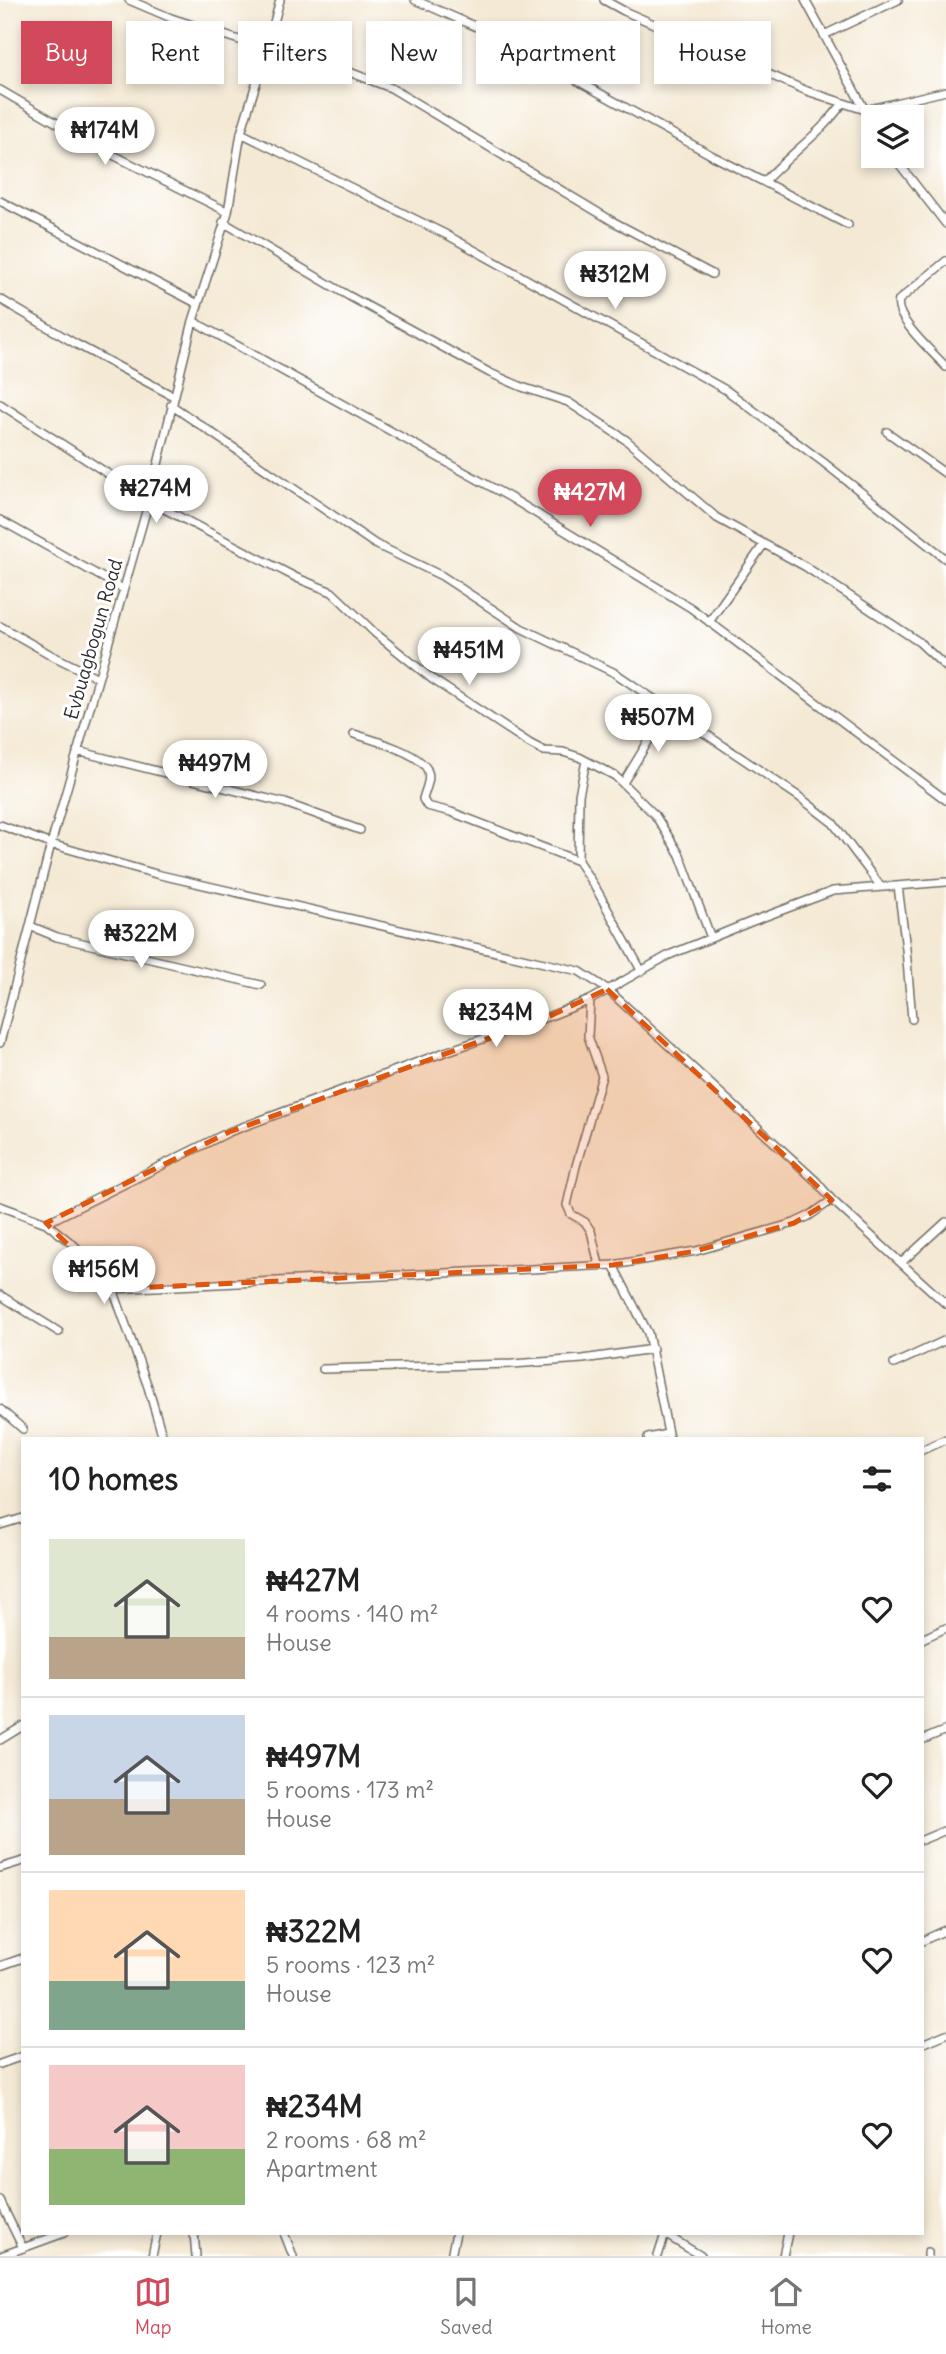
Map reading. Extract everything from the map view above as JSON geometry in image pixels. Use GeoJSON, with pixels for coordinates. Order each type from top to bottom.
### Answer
{"type":"FeatureCollection","features":[{"type":"Feature","properties":{"kind":"street"},"geometry":{"type":"LineString","coordinates":[[130,0],[171,18],[238,37]]}},
{"type":"Feature","properties":{"kind":"street","name":"Evbuagbogun Road"},"geometry":{"type":"LineString","coordinates":[[274,21],[279,0]]}},
{"type":"Feature","properties":{"kind":"street"},"geometry":{"type":"LineString","coordinates":[[415,0],[495,35],[848,225]]}},
{"type":"Feature","properties":{"kind":"street"},"geometry":{"type":"LineString","coordinates":[[604,0],[807,91],[861,109]]}},
{"type":"Feature","properties":{"kind":"street"},"geometry":{"type":"LineString","coordinates":[[805,0],[862,105]]}},
{"type":"Feature","properties":{"kind":"street"},"geometry":{"type":"LineString","coordinates":[[824,35],[898,0]]}},
{"type":"Feature","properties":{"kind":"street"},"geometry":{"type":"LineString","coordinates":[[352,74],[391,88],[614,222],[712,274]]}},
{"type":"Feature","properties":{"kind":"street","name":"Evbuagbogun Road"},"geometry":{"type":"LineString","coordinates":[[0,1043],[4,1014],[149,501],[193,321],[228,212],[241,133],[256,84]]}},
{"type":"Feature","properties":{"kind":"street"},"geometry":{"type":"LineString","coordinates":[[0,90],[105,152],[228,212]]}},
{"type":"Feature","properties":{"kind":"street"},"geometry":{"type":"LineString","coordinates":[[886,105],[946,91]]}},
{"type":"Feature","properties":{"kind":"street"},"geometry":{"type":"LineString","coordinates":[[764,182],[786,158],[822,129],[843,103]]}},
{"type":"Feature","properties":{"kind":"street"},"geometry":{"type":"LineString","coordinates":[[241,133],[447,235],[726,390],[946,559]]}},
{"type":"Feature","properties":{"kind":"street"},"geometry":{"type":"LineString","coordinates":[[902,168],[946,224]]}},
{"type":"Feature","properties":{"kind":"street"},"geometry":{"type":"LineString","coordinates":[[0,201],[198,304]]}},
{"type":"Feature","properties":{"kind":"street"},"geometry":{"type":"LineString","coordinates":[[223,222],[349,296],[490,373],[568,402],[625,440],[718,518],[806,567],[919,642],[946,667]]}},
{"type":"Feature","properties":{"kind":"street"},"geometry":{"type":"LineString","coordinates":[[946,261],[899,300],[897,305],[902,318],[946,367]]}},
{"type":"Feature","properties":{"kind":"street"},"geometry":{"type":"LineString","coordinates":[[0,299],[172,400],[375,544],[442,576],[521,628],[615,673],[798,796],[833,823],[881,887]]}},
{"type":"Feature","properties":{"kind":"street"},"geometry":{"type":"LineString","coordinates":[[193,321],[511,498],[684,603],[946,800]]}},
{"type":"Feature","properties":{"kind":"street"},"geometry":{"type":"LineString","coordinates":[[0,404],[113,477],[153,482]]}},
{"type":"Feature","properties":{"kind":"street"},"geometry":{"type":"LineString","coordinates":[[887,432],[946,474]]}},
{"type":"Feature","properties":{"kind":"street"},"geometry":{"type":"LineString","coordinates":[[149,501],[297,578],[332,592],[375,633],[432,679],[529,743],[544,751],[563,752],[586,761],[623,783],[655,815],[680,855],[711,938]]}},
{"type":"Feature","properties":{"kind":"street"},"geometry":{"type":"LineString","coordinates":[[0,520],[123,589]]}},
{"type":"Feature","properties":{"kind":"street"},"geometry":{"type":"LineString","coordinates":[[709,622],[764,544]]}},
{"type":"Feature","properties":{"kind":"street"},"geometry":{"type":"LineString","coordinates":[[0,626],[98,678]]}},
{"type":"Feature","properties":{"kind":"street"},"geometry":{"type":"LineString","coordinates":[[623,783],[668,709]]}},
{"type":"Feature","properties":{"kind":"street"},"geometry":{"type":"LineString","coordinates":[[354,734],[389,744],[425,765],[429,775],[423,799],[427,806],[451,812],[578,861]]}},
{"type":"Feature","properties":{"kind":"street"},"geometry":{"type":"LineString","coordinates":[[77,751],[285,803],[360,830]]}},
{"type":"Feature","properties":{"kind":"street"},"geometry":{"type":"LineString","coordinates":[[586,761],[579,795],[578,861],[641,970]]}},
{"type":"Feature","properties":{"kind":"street"},"geometry":{"type":"LineString","coordinates":[[0,825],[51,845],[156,874],[554,963],[579,971],[607,989],[946,1304]]}},
{"type":"Feature","properties":{"kind":"street"},"geometry":{"type":"LineString","coordinates":[[46,1223],[229,1132],[444,1052],[550,1017],[590,1000],[669,955],[833,891],[946,882]]}},
{"type":"Feature","properties":{"kind":"street"},"geometry":{"type":"LineString","coordinates":[[898,886],[912,1019]]}},
{"type":"Feature","properties":{"kind":"street"},"geometry":{"type":"LineString","coordinates":[[30,926],[57,937],[261,985]]}},
{"type":"Feature","properties":{"kind":"street"},"geometry":{"type":"LineString","coordinates":[[590,1000],[588,1036],[601,1076],[567,1205],[571,1214],[589,1226],[599,1265]]}},
{"type":"Feature","properties":{"kind":"street"},"geometry":{"type":"LineString","coordinates":[[113,1289],[613,1265],[696,1251],[781,1226],[809,1216],[832,1199]]}},
{"type":"Feature","properties":{"kind":"street"},"geometry":{"type":"LineString","coordinates":[[0,1206],[46,1223],[75,1246],[113,1289],[163,1437]]}},
{"type":"Feature","properties":{"kind":"street"},"geometry":{"type":"LineString","coordinates":[[901,1263],[946,1222]]}},
{"type":"Feature","properties":{"kind":"street"},"geometry":{"type":"LineString","coordinates":[[613,1265],[648,1333],[668,1436]]}},
{"type":"Feature","properties":{"kind":"street"},"geometry":{"type":"LineString","coordinates":[[0,1295],[59,1332]]}},
{"type":"Feature","properties":{"kind":"street"},"geometry":{"type":"LineString","coordinates":[[894,1364],[946,1340]]}},
{"type":"Feature","properties":{"kind":"street"},"geometry":{"type":"LineString","coordinates":[[323,1369],[512,1364],[583,1359],[653,1349]]}},
{"type":"Feature","properties":{"kind":"street"},"geometry":{"type":"LineString","coordinates":[[0,1409],[23,1429]]}},
{"type":"Feature","properties":{"kind":"street"},"geometry":{"type":"LineString","coordinates":[[924,1449],[946,1439]]}},
{"type":"Feature","properties":{"kind":"street"},"geometry":{"type":"LineString","coordinates":[[0,1525],[21,1519]]}},
{"type":"Feature","properties":{"kind":"street"},"geometry":{"type":"LineString","coordinates":[[924,1638],[946,1628]]}},
{"type":"Feature","properties":{"kind":"street"},"geometry":{"type":"LineString","coordinates":[[0,1741],[21,1727]]}},
{"type":"Feature","properties":{"kind":"street"},"geometry":{"type":"LineString","coordinates":[[924,1739],[946,1730]]}},
{"type":"Feature","properties":{"kind":"street"},"geometry":{"type":"LineString","coordinates":[[924,1839],[946,1830]]}},
{"type":"Feature","properties":{"kind":"street"},"geometry":{"type":"LineString","coordinates":[[0,1868],[21,1862]]}},
{"type":"Feature","properties":{"kind":"street"},"geometry":{"type":"LineString","coordinates":[[924,1940],[946,1930]]}},
{"type":"Feature","properties":{"kind":"street"},"geometry":{"type":"LineString","coordinates":[[0,1966],[21,1959]]}},
{"type":"Feature","properties":{"kind":"street"},"geometry":{"type":"LineString","coordinates":[[924,2043],[946,2034]]}},
{"type":"Feature","properties":{"kind":"street"},"geometry":{"type":"LineString","coordinates":[[0,2064],[21,2057]]}},
{"type":"Feature","properties":{"kind":"street"},"geometry":{"type":"LineString","coordinates":[[0,2201],[23,2248]]}},
{"type":"Feature","properties":{"kind":"street"},"geometry":{"type":"LineString","coordinates":[[1,2256],[59,2235]]}},
{"type":"Feature","properties":{"kind":"street"},"geometry":{"type":"LineString","coordinates":[[152,2256],[157,2235]]}},
{"type":"Feature","properties":{"kind":"street"},"geometry":{"type":"LineString","coordinates":[[194,2235],[196,2256]]}},
{"type":"Feature","properties":{"kind":"street"},"geometry":{"type":"LineString","coordinates":[[285,2235],[293,2256]]}},
{"type":"Feature","properties":{"kind":"street"},"geometry":{"type":"LineString","coordinates":[[451,2256],[456,2235]]}},
{"type":"Feature","properties":{"kind":"street"},"geometry":{"type":"LineString","coordinates":[[658,2256],[663,2235]]}},
{"type":"Feature","properties":{"kind":"street"},"geometry":{"type":"LineString","coordinates":[[667,2235],[701,2256]]}},
{"type":"Feature","properties":{"kind":"street"},"geometry":{"type":"LineString","coordinates":[[783,2256],[788,2235]]}},
{"type":"Feature","properties":{"kind":"highlighted area"},"geometry":{"type":"Polygon","coordinates":[[[607,989],[832,1200],[794,1223],[696,1251],[613,1265],[113,1289],[46,1223],[229,1132],[550,1016],[607,989]]]}}]}
